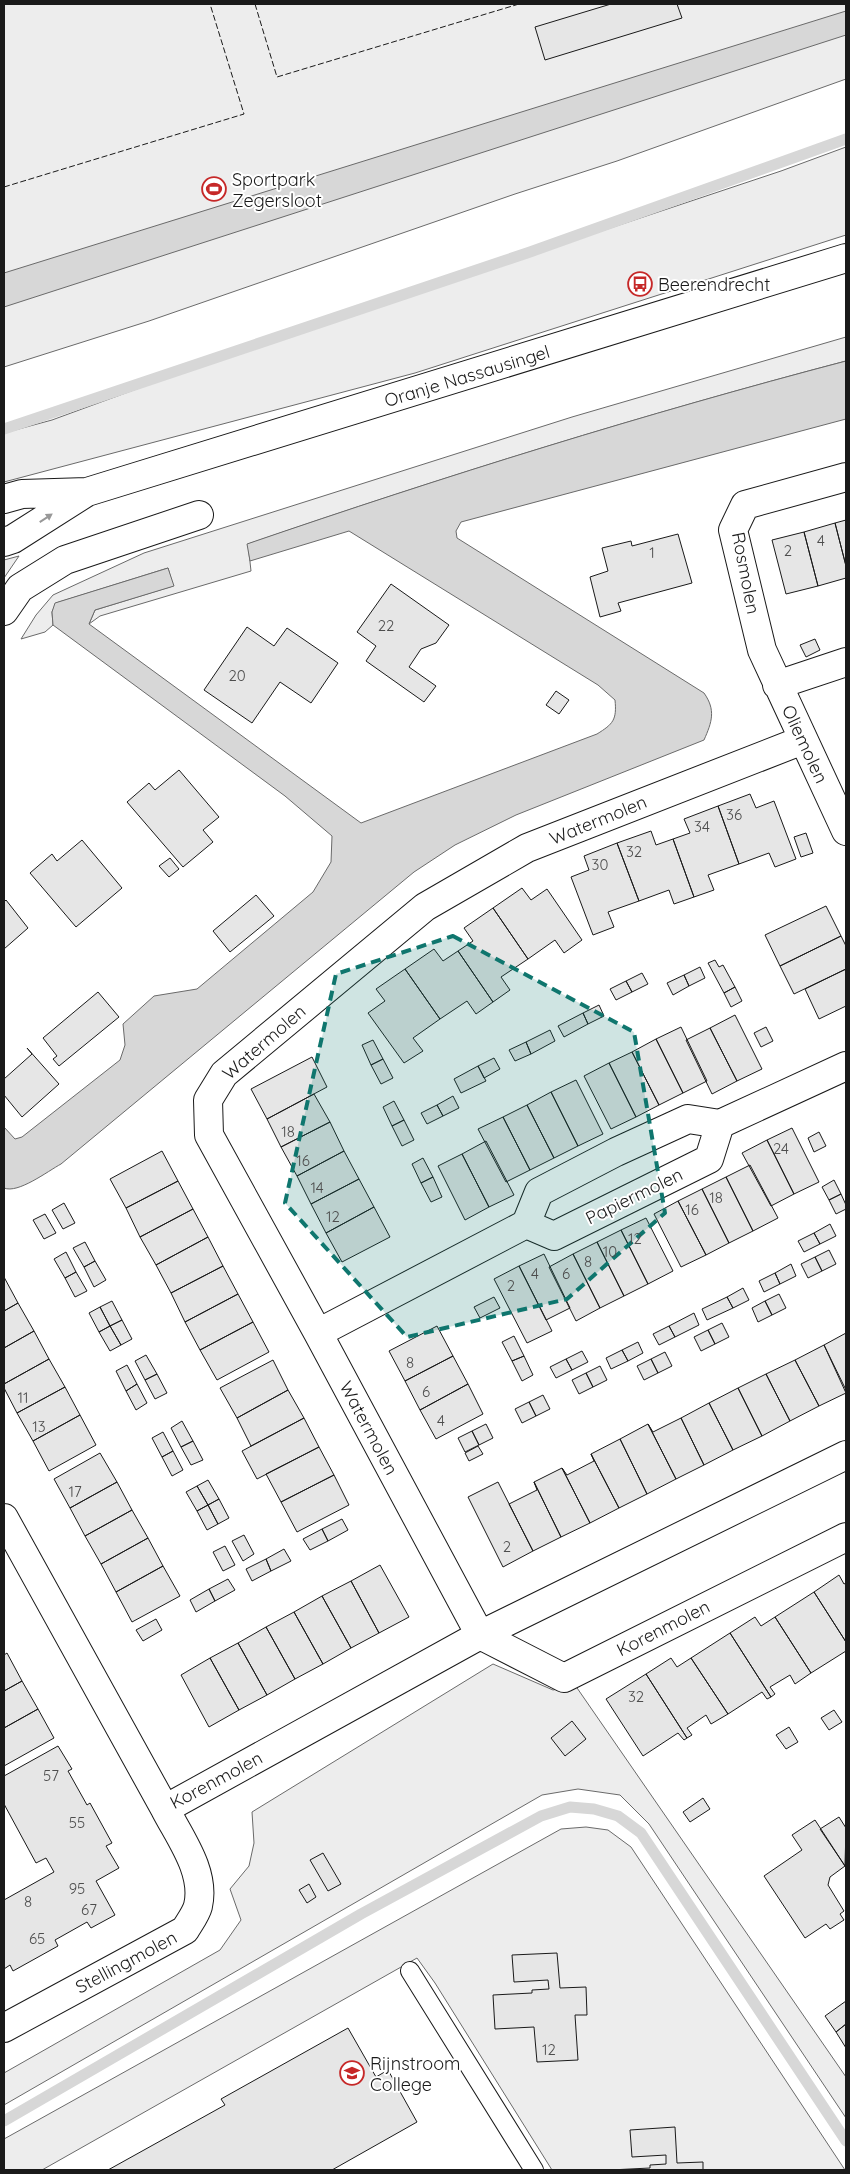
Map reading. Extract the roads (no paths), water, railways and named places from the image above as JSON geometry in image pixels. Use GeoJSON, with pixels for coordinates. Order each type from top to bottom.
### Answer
{"type":"FeatureCollection","features":[{"type":"Feature","properties":{"kind":"street","name":"Oranje Nassausingel"},"geometry":{"type":"LineString","coordinates":[[4,542],[13,539],[87,492],[846,258]]}},
{"type":"Feature","properties":{"kind":"street","name":"Rosmolen"},"geometry":{"type":"LineString","coordinates":[[777,685],[762,650],[733,530],[746,505],[846,477]]}},
{"type":"Feature","properties":{"kind":"street","name":"Oranje Nassausingel"},"geometry":{"type":"LineString","coordinates":[[4,499],[22,494],[87,492]]}},
{"type":"Feature","properties":{"kind":"street"},"geometry":{"type":"LineString","coordinates":[[4,611],[20,588],[65,560],[199,515]]}},
{"type":"Feature","properties":{"kind":"street"},"geometry":{"type":"LineString","coordinates":[[777,685],[846,662]]}},
{"type":"Feature","properties":{"kind":"street","name":"Oliemolen"},"geometry":{"type":"LineString","coordinates":[[777,685],[846,831]]}},
{"type":"Feature","properties":{"kind":"street","name":"Watermolen"},"geometry":{"type":"LineString","coordinates":[[480,1635],[209,1135],[208,1100],[224,1074],[425,907],[527,848],[803,740]]}},
{"type":"Feature","properties":{"kind":"street"},"geometry":{"type":"LineString","coordinates":[[318,1333],[526,1224],[539,1192],[616,1152],[688,1119],[720,1124],[783,1097],[846,1066]]}},
{"type":"Feature","properties":{"kind":"street","name":"Papiermolen"},"geometry":{"type":"LineString","coordinates":[[526,1224],[554,1236],[709,1159],[720,1124]]}},
{"type":"Feature","properties":{"kind":"street","name":"Korenmolen"},"geometry":{"type":"LineString","coordinates":[[4,1518],[165,1809],[480,1635],[846,1455]]}},
{"type":"Feature","properties":{"kind":"street","name":"Korenmolen"},"geometry":{"type":"LineString","coordinates":[[480,1635],[564,1678],[846,1537]]}},
{"type":"Feature","properties":{"kind":"street","name":"Stellingmolen"},"geometry":{"type":"LineString","coordinates":[[4,2028],[185,1930],[198,1908],[200,1891],[198,1874],[165,1809]]}},
{"type":"Feature","properties":{"kind":"lane"},"geometry":{"type":"LineString","coordinates":[[410,1971],[534,2170]]}},
{"type":"Feature","properties":{"kind":"waterway"},"geometry":{"type":"LineString","coordinates":[[4,429],[530,252],[846,139]]}},
{"type":"Feature","properties":{"kind":"waterway"},"geometry":{"type":"LineString","coordinates":[[4,2121],[361,1914],[541,1816],[570,1807],[594,1809],[618,1816],[641,1833],[846,2141]]}},
{"type":"Feature","properties":{"kind":"place","name":"Sportpark Zegersloot"},"geometry":{"type":"Point","coordinates":[214,189]}},
{"type":"Feature","properties":{"kind":"place","name":"Beerendrecht"},"geometry":{"type":"Point","coordinates":[640,284]}},
{"type":"Feature","properties":{"kind":"place","name":"Rijnstroom College"},"geometry":{"type":"Point","coordinates":[352,2073]}}]}
